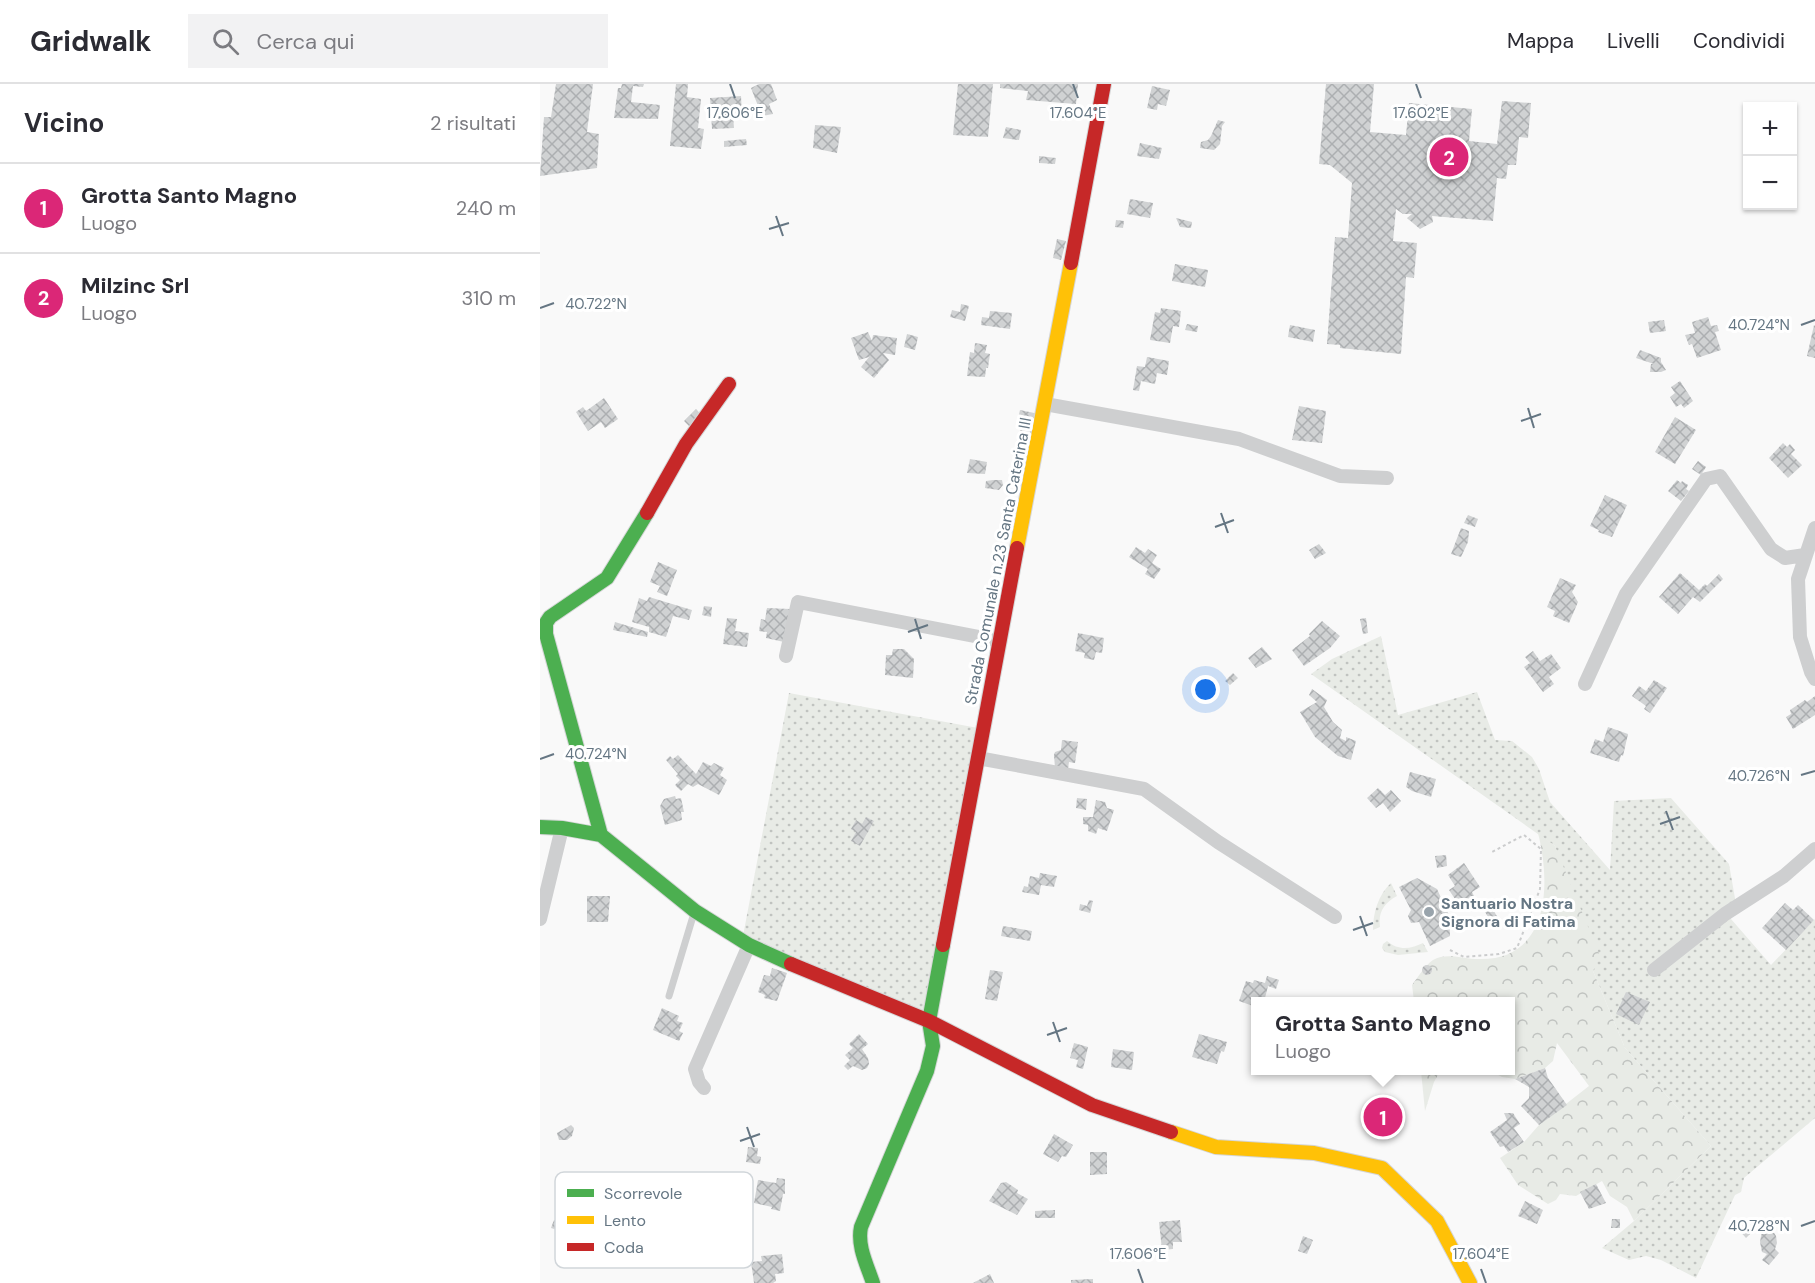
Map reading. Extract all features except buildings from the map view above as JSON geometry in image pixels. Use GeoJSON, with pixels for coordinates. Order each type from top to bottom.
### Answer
{"type":"FeatureCollection","features":[{"type":"Feature","properties":{"kind":"street"},"geometry":{"type":"LineString","coordinates":[[1094,84],[1098,108]]}},
{"type":"Feature","properties":{"kind":"street","name":"Strada Comunale n.23 Santa Caterina III"},"geometry":{"type":"LineString","coordinates":[[873,1283],[860,1246],[859,1236],[927,1071],[933,1046],[929,1021],[1104,84]]}},
{"type":"Feature","properties":{"kind":"street"},"geometry":{"type":"LineString","coordinates":[[601,835],[546,634],[546,623],[550,617],[607,578],[634,536],[686,444],[729,384]]}},
{"type":"Feature","properties":{"kind":"street"},"geometry":{"type":"LineString","coordinates":[[1045,404],[1239,439],[1340,476],[1387,478]]}},
{"type":"Feature","properties":{"kind":"street"},"geometry":{"type":"LineString","coordinates":[[1585,684],[1626,594],[1706,479],[1720,476],[1771,549],[1785,558],[1805,555]]}},
{"type":"Feature","properties":{"kind":"street"},"geometry":{"type":"LineString","coordinates":[[1815,528],[1798,579],[1800,637],[1815,679]]}},
{"type":"Feature","properties":{"kind":"street"},"geometry":{"type":"LineString","coordinates":[[786,656],[798,602],[1000,641]]}},
{"type":"Feature","properties":{"kind":"street"},"geometry":{"type":"LineString","coordinates":[[978,758],[1144,789],[1218,842],[1335,917]]}},
{"type":"Feature","properties":{"kind":"street"},"geometry":{"type":"LineString","coordinates":[[540,827],[562,828],[601,835],[695,911],[749,945],[810,973],[929,1021],[1092,1106],[1216,1147],[1314,1154],[1382,1168],[1437,1221],[1470,1283]]}},
{"type":"Feature","properties":{"kind":"street"},"geometry":{"type":"LineString","coordinates":[[540,919],[562,828]]}},
{"type":"Feature","properties":{"kind":"street"},"geometry":{"type":"LineString","coordinates":[[1654,970],[1725,914],[1784,876],[1815,849]]}},
{"type":"Feature","properties":{"kind":"street"},"geometry":{"type":"LineString","coordinates":[[704,1088],[699,1082],[696,1069],[749,945]]}},
{"type":"Feature","properties":{"kind":"lane"},"geometry":{"type":"LineString","coordinates":[[669,996],[695,911]]}},
{"type":"Feature","properties":{"kind":"path"},"geometry":{"type":"LineString","coordinates":[[1450,950],[1464,957],[1499,954],[1517,948],[1540,889],[1541,849],[1524,835],[1492,852]]}},
{"type":"Feature","properties":{"kind":"green space"},"geometry":{"type":"Polygon","coordinates":[[[1381,636],[1398,715],[1477,692],[1495,740],[1512,741],[1532,757],[1539,769],[1550,802],[1610,870],[1614,801],[1671,798],[1729,864],[1736,904],[1727,911],[1731,919],[1771,965],[1815,919],[1815,1118],[1744,1178],[1741,1192],[1735,1195],[1696,1278],[1661,1260],[1646,1256],[1629,1260],[1602,1248],[1634,1221],[1711,1146],[1625,1048],[1593,971],[1555,846],[1311,674],[1332,659],[1381,636]]]}},
{"type":"Feature","properties":{"kind":"green space"},"geometry":{"type":"Polygon","coordinates":[[[789,693],[978,728],[929,1021],[743,936],[789,693]]]}},
{"type":"Feature","properties":{"kind":"green space"},"geometry":{"type":"Polygon","coordinates":[[[1538,833],[1555,846],[1600,956],[1593,971],[1625,1048],[1711,1146],[1634,1221],[1627,1207],[1610,1196],[1602,1181],[1576,1196],[1560,1194],[1556,1200],[1548,1204],[1518,1185],[1500,1158],[1524,1142],[1539,1125],[1589,1086],[1557,1043],[1553,1061],[1545,1068],[1515,1079],[1498,1075],[1515,1075],[1515,997],[1414,997],[1412,985],[1433,960],[1444,956],[1478,959],[1502,956],[1520,947],[1532,933],[1540,916],[1544,896],[1542,853],[1538,833]]]}},
{"type":"Feature","properties":{"kind":"green space"},"geometry":{"type":"Polygon","coordinates":[[[1391,883],[1397,896],[1385,905],[1381,912],[1380,927],[1373,930],[1377,905],[1391,883]]]}},
{"type":"Feature","properties":{"kind":"green space"},"geometry":{"type":"Polygon","coordinates":[[[1387,941],[1405,948],[1423,943],[1428,952],[1398,955],[1385,952],[1382,948],[1387,941]]]}},
{"type":"Feature","properties":{"kind":"green space"},"geometry":{"type":"Polygon","coordinates":[[[1421,1075],[1438,1075],[1434,1082],[1425,1111],[1421,1075]]]}},
{"type":"Feature","properties":{"kind":"traffic: fast"},"geometry":{"type":"LineString","coordinates":[[601,835],[546,634],[546,623],[550,617],[607,578],[647,513]]}},
{"type":"Feature","properties":{"kind":"traffic: fast"},"geometry":{"type":"LineString","coordinates":[[540,827],[562,828],[601,835],[695,911],[749,945],[791,964]]}},
{"type":"Feature","properties":{"kind":"traffic: fast"},"geometry":{"type":"LineString","coordinates":[[873,1283],[861,1248],[861,1227],[927,1071],[933,1046],[929,1021],[943,945]]}},
{"type":"Feature","properties":{"kind":"traffic: slow"},"geometry":{"type":"LineString","coordinates":[[1017,548],[1071,263]]}},
{"type":"Feature","properties":{"kind":"traffic: slow"},"geometry":{"type":"LineString","coordinates":[[1171,1132],[1216,1147],[1314,1153],[1382,1168],[1437,1221],[1470,1283]]}},
{"type":"Feature","properties":{"kind":"traffic: jam"},"geometry":{"type":"LineString","coordinates":[[1071,263],[1104,84]]}},
{"type":"Feature","properties":{"kind":"traffic: jam"},"geometry":{"type":"LineString","coordinates":[[647,513],[686,444],[729,384]]}},
{"type":"Feature","properties":{"kind":"traffic: jam"},"geometry":{"type":"LineString","coordinates":[[943,945],[1017,548]]}},
{"type":"Feature","properties":{"kind":"traffic: jam"},"geometry":{"type":"LineString","coordinates":[[791,964],[929,1021],[1092,1105],[1171,1132]]}},
{"type":"Feature","properties":{"kind":"place","name":"Milzinc Srl"},"geometry":{"type":"Point","coordinates":[1449,157]}},
{"type":"Feature","properties":{"kind":"place","name":"Santuario Nostra Signora di Fatima"},"geometry":{"type":"Point","coordinates":[1429,912]}},
{"type":"Feature","properties":{"kind":"place","name":"Grotta Santo Magno"},"geometry":{"type":"Point","coordinates":[1383,1117]}}]}
